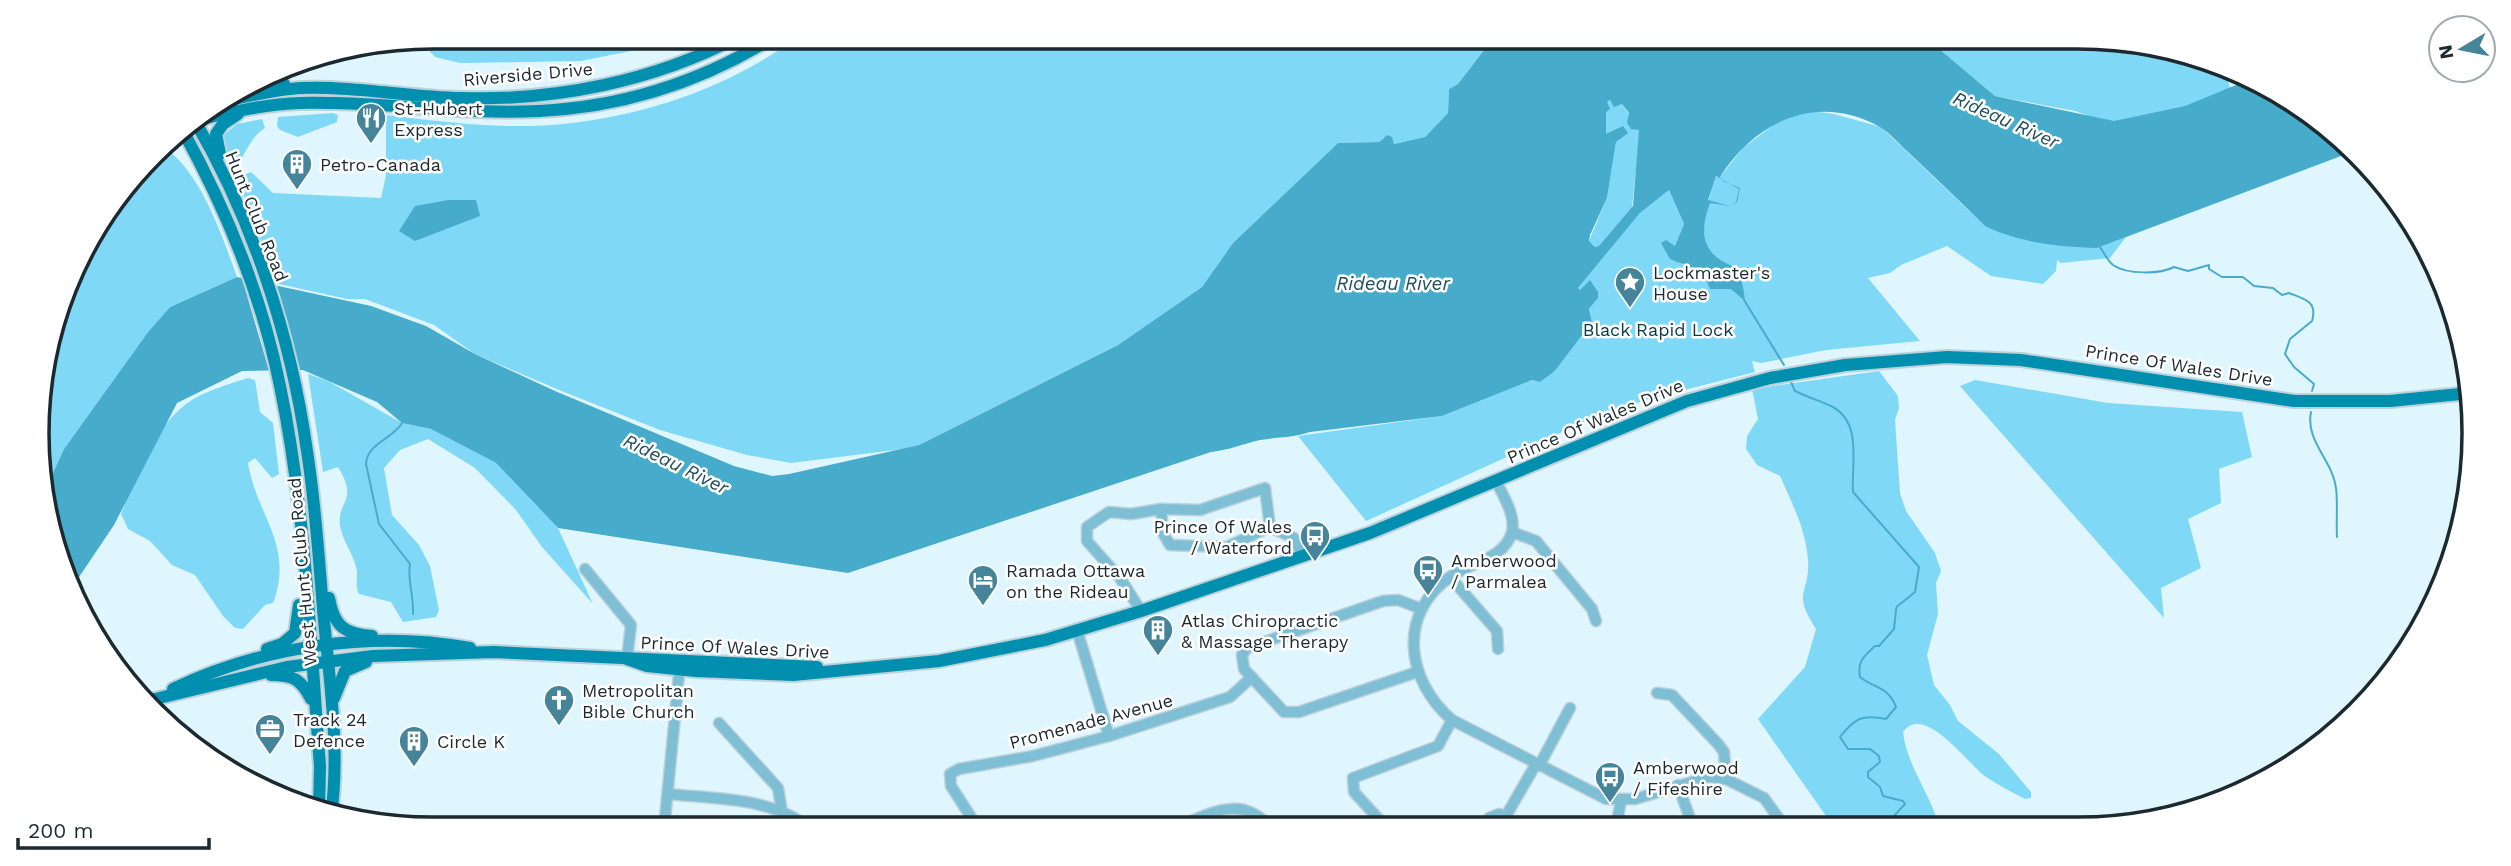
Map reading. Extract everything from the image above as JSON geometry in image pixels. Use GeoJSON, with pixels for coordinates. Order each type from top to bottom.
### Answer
{"type":"FeatureCollection","features":[{"type":"Feature","properties":{"kind":"main road","name":"Riverside Drive"},"geometry":{"type":"LineString","coordinates":[[247,97],[301,88],[470,98],[570,91],[670,67],[711,49]]}},
{"type":"Feature","properties":{"kind":"main road","name":"Riverside Drive"},"geometry":{"type":"LineString","coordinates":[[219,115],[254,107],[302,103],[524,112],[604,104],[645,95],[699,76],[751,49]]}},
{"type":"Feature","properties":{"kind":"main road"},"geometry":{"type":"LineString","coordinates":[[275,83],[301,88]]}},
{"type":"Feature","properties":{"kind":"main road"},"geometry":{"type":"LineString","coordinates":[[347,90],[347,104]]}},
{"type":"Feature","properties":{"kind":"main road"},"geometry":{"type":"LineString","coordinates":[[226,181],[216,134],[228,120],[254,107]]}},
{"type":"Feature","properties":{"kind":"main road","name":"Hunt Club Road"},"geometry":{"type":"LineString","coordinates":[[200,128],[242,217],[280,327]]}},
{"type":"Feature","properties":{"kind":"main road","name":"Hunt Club Road"},"geometry":{"type":"LineString","coordinates":[[187,138],[228,223],[265,327]]}},
{"type":"Feature","properties":{"kind":"main road","name":"West Hunt Club Road"},"geometry":{"type":"LineString","coordinates":[[265,327],[290,435],[297,489],[320,766],[319,800]]}},
{"type":"Feature","properties":{"kind":"main road","name":"West Hunt Club Road"},"geometry":{"type":"LineString","coordinates":[[280,327],[305,435],[317,543],[332,705],[335,767],[332,803]]}},
{"type":"Feature","properties":{"kind":"main road","name":"Prince Of Wales Drive"},"geometry":{"type":"LineString","coordinates":[[155,698],[218,669],[326,646],[422,642],[494,652],[627,659],[680,665],[842,670],[975,655],[1141,611],[1370,533],[1643,416],[1712,393],[1783,376],[1888,359],[1947,357],[2033,361],[2294,401],[2390,401],[2460,394]]}},
{"type":"Feature","properties":{"kind":"main road"},"geometry":{"type":"LineString","coordinates":[[218,669],[282,644],[297,629],[300,618],[297,489]]}},
{"type":"Feature","properties":{"kind":"main road"},"geometry":{"type":"LineString","coordinates":[[317,543],[335,622],[348,633],[403,642]]}},
{"type":"Feature","properties":{"kind":"main road"},"geometry":{"type":"LineString","coordinates":[[332,705],[339,684],[350,667],[406,657],[422,642]]}},
{"type":"Feature","properties":{"kind":"main road","name":"Prince Of Wales Drive"},"geometry":{"type":"LineString","coordinates":[[156,699],[328,660],[494,652]]}},
{"type":"Feature","properties":{"kind":"main road"},"geometry":{"type":"LineString","coordinates":[[250,676],[292,676],[303,684],[315,707]]}},
{"type":"Feature","properties":{"kind":"street"},"geometry":{"type":"LineString","coordinates":[[1496,481],[1509,507],[1512,532],[1494,555],[1450,577],[1422,610],[1413,643],[1417,672],[1426,692],[1452,720],[1606,799],[1621,801],[1709,777],[1726,779],[1764,798],[1777,817]]}},
{"type":"Feature","properties":{"kind":"street"},"geometry":{"type":"LineString","coordinates":[[1141,611],[1120,578],[1091,547],[1086,531],[1109,512],[1137,514],[1161,509],[1200,510],[1265,488],[1270,527]]}},
{"type":"Feature","properties":{"kind":"street"},"geometry":{"type":"LineString","coordinates":[[1161,509],[1164,537],[1172,546],[1227,547],[1270,527],[1294,538],[1302,555]]}},
{"type":"Feature","properties":{"kind":"street"},"geometry":{"type":"LineString","coordinates":[[1512,532],[1536,541],[1592,609],[1596,621]]}},
{"type":"Feature","properties":{"kind":"street"},"geometry":{"type":"LineString","coordinates":[[585,569],[631,625],[627,659]]}},
{"type":"Feature","properties":{"kind":"street"},"geometry":{"type":"LineString","coordinates":[[1450,577],[1497,631],[1498,649]]}},
{"type":"Feature","properties":{"kind":"street"},"geometry":{"type":"LineString","coordinates":[[1417,672],[1299,712],[1284,712],[1244,669],[1242,655],[1247,648],[1383,601],[1398,600],[1422,610]]}},
{"type":"Feature","properties":{"kind":"street"},"geometry":{"type":"LineString","coordinates":[[1077,630],[1109,736]]}},
{"type":"Feature","properties":{"kind":"street"},"geometry":{"type":"LineString","coordinates":[[665,817],[680,665]]}},
{"type":"Feature","properties":{"kind":"street","name":"Promenade Avenue"},"geometry":{"type":"LineString","coordinates":[[971,817],[951,786],[950,774],[958,769],[1032,756],[1109,736],[1230,697],[1252,677]]}},
{"type":"Feature","properties":{"kind":"street"},"geometry":{"type":"LineString","coordinates":[[1657,693],[1672,695],[1718,744],[1724,752],[1726,779]]}},
{"type":"Feature","properties":{"kind":"street"},"geometry":{"type":"LineString","coordinates":[[1491,817],[1506,816],[1570,708]]}},
{"type":"Feature","properties":{"kind":"street"},"geometry":{"type":"LineString","coordinates":[[1377,817],[1354,792],[1353,778],[1438,746],[1452,720]]}},
{"type":"Feature","properties":{"kind":"street"},"geometry":{"type":"LineString","coordinates":[[719,723],[778,789],[782,812]]}},
{"type":"Feature","properties":{"kind":"street"},"geometry":{"type":"LineString","coordinates":[[1678,785],[1689,817]]}},
{"type":"Feature","properties":{"kind":"street"},"geometry":{"type":"LineString","coordinates":[[668,793],[750,804],[782,812],[790,817]]}},
{"type":"Feature","properties":{"kind":"street"},"geometry":{"type":"LineString","coordinates":[[1618,817],[1621,801]]}},
{"type":"Feature","properties":{"kind":"street"},"geometry":{"type":"LineString","coordinates":[[1207,817],[1237,807],[1262,817]]}},
{"type":"Feature","properties":{"kind":"green space"},"geometry":{"type":"Polygon","coordinates":[[[428,49],[641,49],[581,61],[460,63],[435,57],[428,49]]]}},
{"type":"Feature","properties":{"kind":"green space"},"geometry":{"type":"Polygon","coordinates":[[[780,49],[1485,49],[1458,84],[1449,89],[1448,113],[1425,137],[1394,144],[1384,137],[1379,142],[1338,143],[1233,243],[1202,287],[1118,345],[919,445],[791,463],[747,455],[660,430],[475,354],[434,325],[365,299],[347,299],[279,284],[245,201],[240,177],[251,172],[273,193],[381,198],[386,175],[386,115],[497,126],[541,126],[594,120],[656,106],[686,96],[744,71],[780,49]]]}},
{"type":"Feature","properties":{"kind":"green space"},"geometry":{"type":"Polygon","coordinates":[[[1939,49],[2078,49],[2128,52],[2201,69],[2228,79],[2230,88],[2206,101],[2132,123],[2106,122],[2075,111],[1995,96],[1939,49]]]}},
{"type":"Feature","properties":{"kind":"green space","name":"Black Rapid Lock"},"geometry":{"type":"Polygon","coordinates":[[[1610,100],[1614,106],[1622,104],[1640,131],[1632,207],[1638,215],[1669,190],[1684,224],[1675,247],[1676,261],[1706,243],[1702,223],[1715,177],[1720,177],[1743,148],[1781,119],[1811,111],[1834,114],[1881,127],[1985,226],[2097,248],[2126,237],[2110,258],[2061,263],[2057,260],[2056,271],[2043,284],[1991,276],[1947,246],[1901,265],[1890,273],[1868,278],[1920,341],[1826,350],[1761,363],[1752,361],[1755,372],[1649,399],[1597,416],[1366,521],[1298,436],[1442,416],[1532,380],[1540,382],[1555,371],[1592,322],[1589,309],[1598,298],[1593,284],[1580,290],[1578,288],[1610,249],[1595,247],[1589,241],[1607,198],[1616,142],[1606,134],[1606,102],[1610,100]]]}},
{"type":"Feature","properties":{"kind":"green space"},"geometry":{"type":"Polygon","coordinates":[[[333,113],[338,115],[337,122],[298,137],[280,130],[277,126],[278,117],[333,113]]]}},
{"type":"Feature","properties":{"kind":"green space"},"geometry":{"type":"Polygon","coordinates":[[[262,119],[265,128],[255,136],[235,167],[223,144],[224,135],[237,124],[262,119]]]}},
{"type":"Feature","properties":{"kind":"green space"},"geometry":{"type":"Polygon","coordinates":[[[171,152],[189,172],[209,205],[237,277],[170,307],[148,332],[64,449],[51,476],[49,433],[52,383],[69,310],[100,241],[128,199],[171,152]]]}},
{"type":"Feature","properties":{"kind":"green space"},"geometry":{"type":"Polygon","coordinates":[[[1879,371],[1898,396],[1899,408],[1895,420],[1900,493],[1906,511],[1935,553],[1941,571],[1936,583],[1938,614],[1927,655],[1934,685],[1950,705],[1958,721],[1999,754],[2031,792],[2031,798],[2025,799],[1986,777],[1946,738],[1934,730],[1922,725],[1912,725],[1903,732],[1905,744],[1936,817],[1827,817],[1758,719],[1805,667],[1816,629],[1804,607],[1803,593],[1808,560],[1798,517],[1780,476],[1757,465],[1746,449],[1747,436],[1758,419],[1752,389],[1879,371]]]}},
{"type":"Feature","properties":{"kind":"green space"},"geometry":{"type":"Polygon","coordinates":[[[308,374],[328,381],[402,423],[431,429],[496,463],[558,528],[593,604],[542,547],[516,510],[475,468],[428,439],[400,450],[384,468],[392,515],[419,545],[430,566],[439,610],[436,617],[403,622],[391,602],[359,594],[356,567],[340,525],[347,487],[338,467],[323,472],[308,374]]]}},
{"type":"Feature","properties":{"kind":"green space"},"geometry":{"type":"Polygon","coordinates":[[[248,378],[255,380],[260,412],[273,423],[279,474],[272,478],[255,458],[248,463],[258,499],[272,531],[280,564],[279,582],[273,603],[265,605],[243,629],[235,628],[223,616],[195,575],[172,565],[150,541],[128,529],[121,514],[151,446],[173,416],[201,395],[248,378]]]}},
{"type":"Feature","properties":{"kind":"green space"},"geometry":{"type":"Polygon","coordinates":[[[1975,380],[2108,403],[2242,412],[2252,457],[2219,469],[2221,503],[2188,519],[2201,568],[2161,588],[2164,618],[1960,386],[1975,380]]]}},
{"type":"Feature","properties":{"kind":"water","name":"Rideau River"},"geometry":{"type":"Polygon","coordinates":[[[1485,49],[1939,49],[1995,96],[2114,121],[2185,106],[2236,84],[2270,100],[2312,128],[2343,155],[2097,248],[2026,240],[1985,226],[1891,135],[1857,117],[1834,112],[1811,113],[1790,118],[1770,127],[1734,157],[1720,177],[1722,179],[1716,176],[1708,200],[1730,206],[1710,203],[1704,235],[1709,249],[1736,269],[1745,301],[1731,289],[1710,289],[1699,271],[1670,259],[1661,243],[1666,240],[1675,246],[1684,224],[1669,190],[1639,214],[1578,288],[1580,290],[1590,280],[1598,292],[1598,298],[1589,309],[1592,322],[1555,371],[1540,382],[1532,380],[1442,416],[1310,432],[1211,452],[848,573],[558,528],[496,463],[431,429],[402,423],[377,402],[303,370],[242,371],[177,403],[114,525],[78,579],[69,556],[56,508],[51,476],[64,449],[148,332],[170,307],[237,277],[371,306],[426,326],[475,354],[555,391],[734,466],[772,476],[789,474],[919,445],[1118,345],[1202,287],[1233,243],[1338,143],[1379,142],[1387,135],[1392,137],[1394,144],[1425,137],[1448,113],[1449,89],[1458,84],[1485,49]],[[1610,100],[1607,102],[1610,109],[1606,112],[1606,134],[1623,126],[1628,133],[1616,142],[1607,198],[1590,235],[1589,241],[1595,247],[1599,246],[1633,206],[1639,130],[1631,129],[1627,123],[1629,113],[1622,104],[1614,107],[1610,100]]]}},
{"type":"Feature","properties":{"kind":"water"},"geometry":{"type":"Polygon","coordinates":[[[448,200],[476,200],[480,216],[415,241],[399,231],[415,206],[448,200]]]}},
{"type":"Feature","properties":{"kind":"pier"},"geometry":{"type":"Polygon","coordinates":[[[241,275],[276,282],[301,374],[270,374],[241,275]]]}},
{"type":"Feature","properties":{"kind":"waterway"},"geometry":{"type":"LineString","coordinates":[[2100,247],[2113,265],[2127,271],[2153,272],[2174,267],[2188,271],[2209,265],[2209,269],[2222,277],[2243,277],[2254,286],[2273,288],[2282,295],[2289,293],[2308,302],[2313,309],[2312,321],[2290,339],[2285,354],[2294,367],[2314,384],[2312,391]]}},
{"type":"Feature","properties":{"kind":"waterway"},"geometry":{"type":"LineString","coordinates":[[1744,300],[1784,365]]}},
{"type":"Feature","properties":{"kind":"waterway"},"geometry":{"type":"LineString","coordinates":[[1791,382],[1795,391],[1831,406],[1848,422],[1853,444],[1853,492],[1919,567],[1915,592],[1897,607],[1894,629],[1879,646],[1875,646],[1865,656],[1860,667],[1860,677],[1885,691],[1896,707],[1886,719],[1860,719],[1850,725],[1840,737],[1848,749],[1870,749],[1879,756],[1880,762],[1868,772],[1868,777],[1880,787],[1883,796],[1903,801],[1905,804],[1893,817]]}},
{"type":"Feature","properties":{"kind":"waterway"},"geometry":{"type":"LineString","coordinates":[[2311,412],[2310,422],[2315,442],[2334,478],[2337,537]]}},
{"type":"Feature","properties":{"kind":"waterway"},"geometry":{"type":"LineString","coordinates":[[402,423],[375,446],[367,457],[366,464],[379,524],[410,564],[413,614]]}},
{"type":"Feature","properties":{"kind":"place","name":"St-Hubert Express"},"geometry":{"type":"Point","coordinates":[371,145]}},
{"type":"Feature","properties":{"kind":"place","name":"Petro-Canada"},"geometry":{"type":"Point","coordinates":[297,191]}},
{"type":"Feature","properties":{"kind":"place","name":"Lockmaster's House"},"geometry":{"type":"Point","coordinates":[1630,309]}},
{"type":"Feature","properties":{"kind":"place","name":"Prince Of Wales / Waterford"},"geometry":{"type":"Point","coordinates":[1315,563]}},
{"type":"Feature","properties":{"kind":"place","name":"Amberwood / Parmalea"},"geometry":{"type":"Point","coordinates":[1428,597]}},
{"type":"Feature","properties":{"kind":"place","name":"Ramada Ottawa on the Rideau"},"geometry":{"type":"Point","coordinates":[983,607]}},
{"type":"Feature","properties":{"kind":"place","name":"Atlas Chiropractic & Massage Therapy"},"geometry":{"type":"Point","coordinates":[1158,657]}},
{"type":"Feature","properties":{"kind":"place","name":"Metropolitan Bible Church"},"geometry":{"type":"Point","coordinates":[559,727]}},
{"type":"Feature","properties":{"kind":"place","name":"Track 24 Defence"},"geometry":{"type":"Point","coordinates":[270,756]}},
{"type":"Feature","properties":{"kind":"place","name":"Circle K"},"geometry":{"type":"Point","coordinates":[414,768]}},
{"type":"Feature","properties":{"kind":"place","name":"Amberwood / Fifeshire"},"geometry":{"type":"Point","coordinates":[1610,804]}}]}
